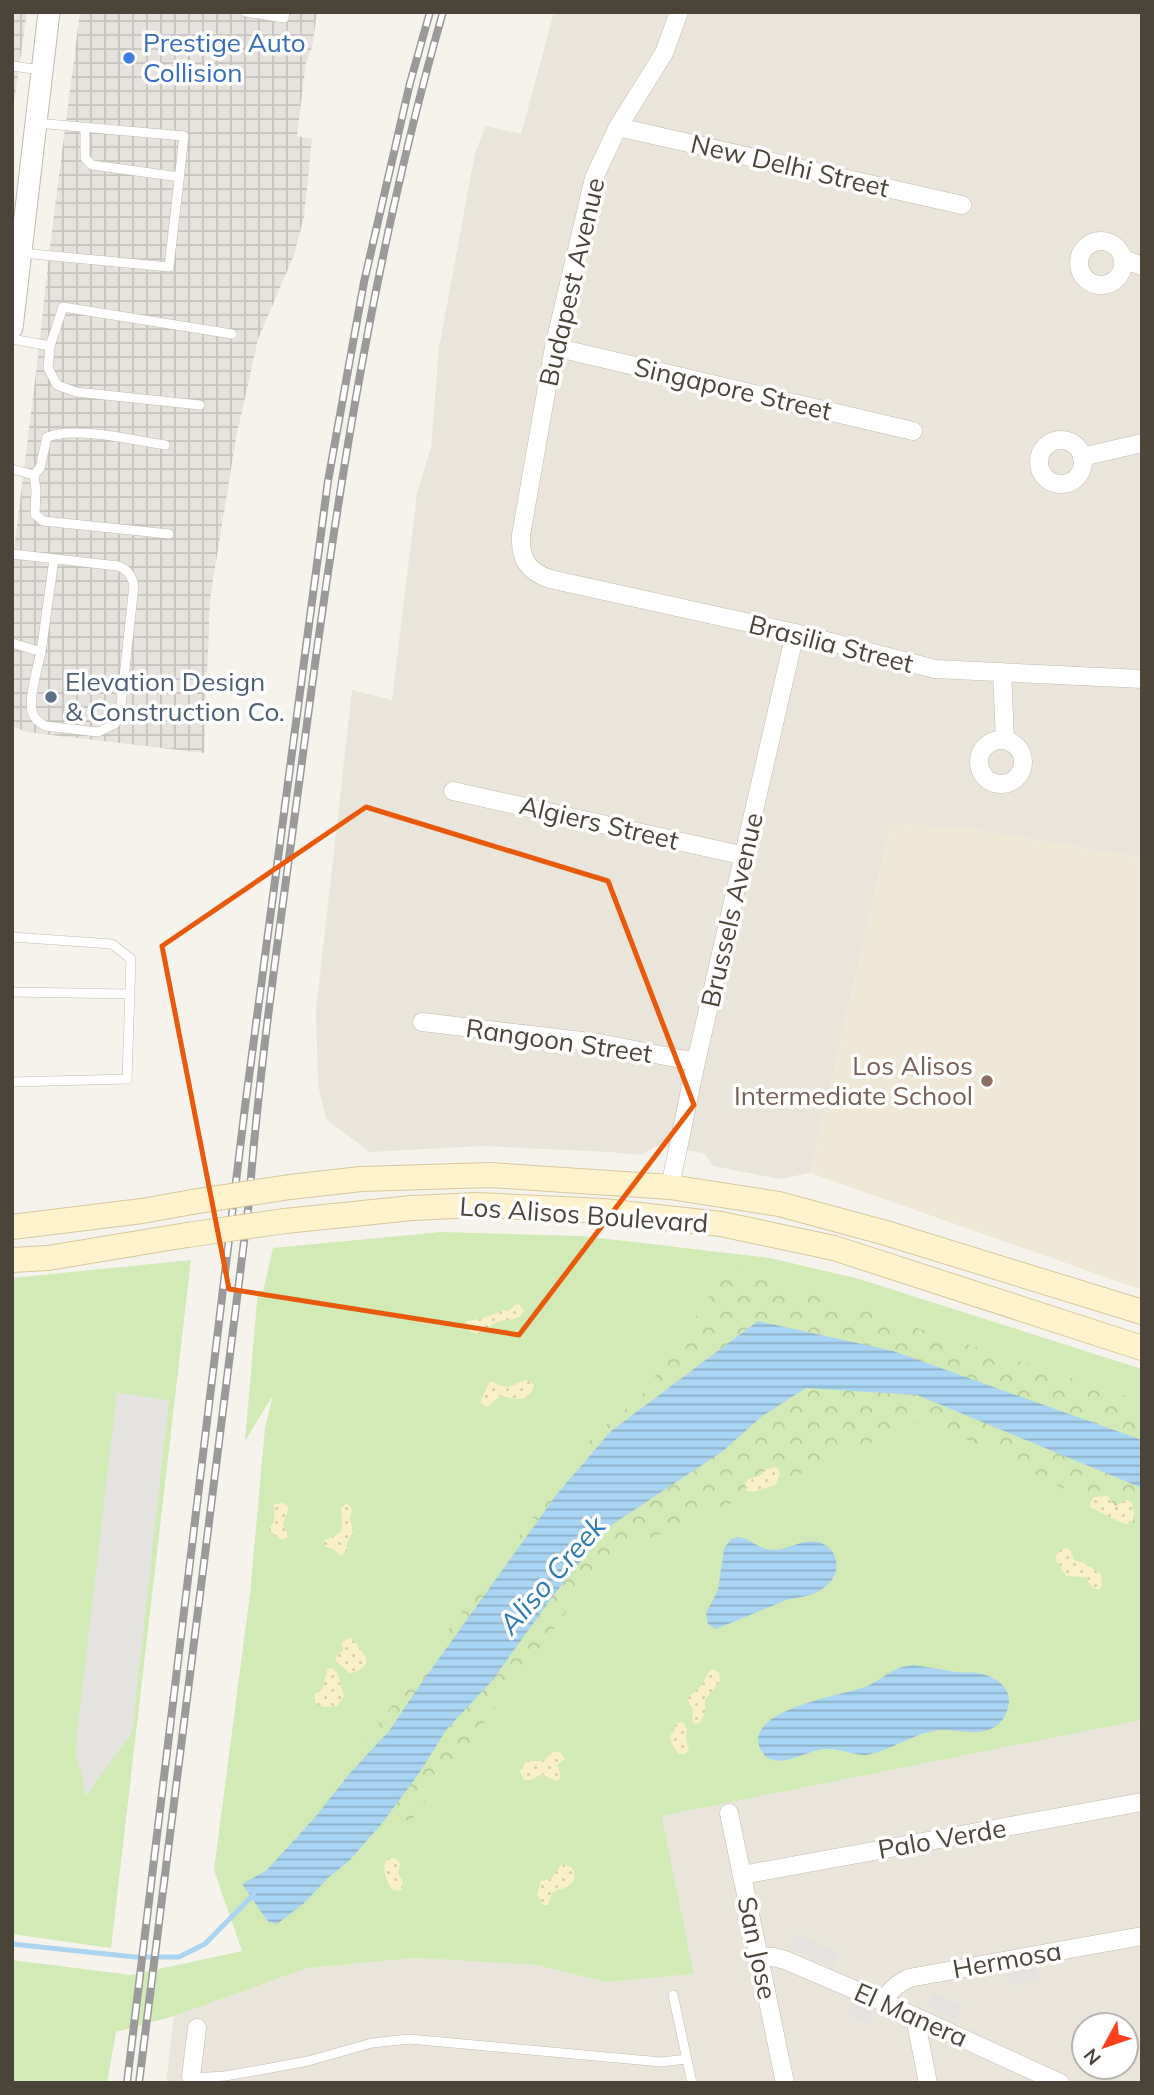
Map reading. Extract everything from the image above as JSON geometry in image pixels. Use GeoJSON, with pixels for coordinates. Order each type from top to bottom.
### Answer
{"type":"FeatureCollection","features":[{"type":"Feature","properties":{"kind":"main road","name":"Los Alisos Boulevard"},"geometry":{"type":"LineString","coordinates":[[12,1227],[361,1179],[490,1175],[670,1188],[779,1204],[899,1237],[1142,1312]]}},
{"type":"Feature","properties":{"kind":"main road","name":"Los Alisos Boulevard"},"geometry":{"type":"LineString","coordinates":[[12,1260],[48,1258],[285,1221],[412,1208],[477,1205],[604,1211],[721,1224],[834,1248],[1142,1348]]}},
{"type":"Feature","properties":{"kind":"street"},"geometry":{"type":"LineString","coordinates":[[12,328],[16,253],[36,123],[48,12]]}},
{"type":"Feature","properties":{"kind":"street","name":"Budapest Avenue"},"geometry":{"type":"LineString","coordinates":[[529,567],[521,551],[521,535],[554,347],[594,177],[618,127],[664,53],[679,12]]}},
{"type":"Feature","properties":{"kind":"street","name":"New Delhi Street"},"geometry":{"type":"LineString","coordinates":[[618,127],[962,205]]}},
{"type":"Feature","properties":{"kind":"street"},"geometry":{"type":"LineString","coordinates":[[1123,259],[1142,265]]}},
{"type":"Feature","properties":{"kind":"street","name":"Singapore Street"},"geometry":{"type":"LineString","coordinates":[[554,347],[913,431]]}},
{"type":"Feature","properties":{"kind":"street"},"geometry":{"type":"LineString","coordinates":[[1082,457],[1142,443]]}},
{"type":"Feature","properties":{"kind":"street","name":"Brasilia Street"},"geometry":{"type":"LineString","coordinates":[[529,567],[537,575],[550,579],[795,633],[935,669],[1142,680]]}},
{"type":"Feature","properties":{"kind":"street","name":"Brussels Avenue"},"geometry":{"type":"LineString","coordinates":[[670,1188],[696,1062],[795,633]]}},
{"type":"Feature","properties":{"kind":"street"},"geometry":{"type":"LineString","coordinates":[[1002,672],[1005,740]]}},
{"type":"Feature","properties":{"kind":"street","name":"Algiers Street"},"geometry":{"type":"LineString","coordinates":[[453,791],[745,856]]}},
{"type":"Feature","properties":{"kind":"street","name":"Rangoon Street"},"geometry":{"type":"LineString","coordinates":[[422,1022],[599,1043],[696,1062]]}},
{"type":"Feature","properties":{"kind":"street","name":"Palo Verde"},"geometry":{"type":"LineString","coordinates":[[742,1875],[1142,1802]]}},
{"type":"Feature","properties":{"kind":"street","name":"San Jose"},"geometry":{"type":"LineString","coordinates":[[729,1813],[785,2083]]}},
{"type":"Feature","properties":{"kind":"street","name":"Hermosa"},"geometry":{"type":"LineString","coordinates":[[881,2001],[897,1985],[909,1978],[1142,1936]]}},
{"type":"Feature","properties":{"kind":"street","name":"El Manera"},"geometry":{"type":"LineString","coordinates":[[759,1957],[785,1960],[1060,2083]]}},
{"type":"Feature","properties":{"kind":"street"},"geometry":{"type":"LineString","coordinates":[[915,2017],[928,2083]]}},
{"type":"Feature","properties":{"kind":"street"},"geometry":{"type":"LineString","coordinates":[[191,2080],[197,2028]]}},
{"type":"Feature","properties":{"kind":"lane"},"geometry":{"type":"LineString","coordinates":[[246,12],[284,18],[285,12]]}},
{"type":"Feature","properties":{"kind":"lane"},"geometry":{"type":"LineString","coordinates":[[12,66],[42,70]]}},
{"type":"Feature","properties":{"kind":"lane"},"geometry":{"type":"LineString","coordinates":[[16,253],[169,267],[184,135],[36,123]]}},
{"type":"Feature","properties":{"kind":"lane"},"geometry":{"type":"LineString","coordinates":[[85,127],[85,158],[92,165],[180,177]]}},
{"type":"Feature","properties":{"kind":"lane"},"geometry":{"type":"LineString","coordinates":[[200,405],[76,392],[57,385],[48,368],[50,346],[63,307],[232,334]]}},
{"type":"Feature","properties":{"kind":"lane"},"geometry":{"type":"LineString","coordinates":[[12,340],[50,346]]}},
{"type":"Feature","properties":{"kind":"lane"},"geometry":{"type":"LineString","coordinates":[[164,445],[76,433],[58,433],[47,437],[40,468],[34,475],[35,514],[43,521],[169,534]]}},
{"type":"Feature","properties":{"kind":"lane"},"geometry":{"type":"LineString","coordinates":[[12,469],[34,475]]}},
{"type":"Feature","properties":{"kind":"lane"},"geometry":{"type":"LineString","coordinates":[[12,554],[118,566],[126,569],[131,576],[134,585],[133,598],[120,714],[115,724],[98,732],[45,726],[33,714],[31,704],[54,559]]}},
{"type":"Feature","properties":{"kind":"lane"},"geometry":{"type":"LineString","coordinates":[[12,643],[41,652]]}},
{"type":"Feature","properties":{"kind":"lane"},"geometry":{"type":"LineString","coordinates":[[12,937],[112,944],[131,960],[127,1079],[12,1082]]}},
{"type":"Feature","properties":{"kind":"lane"},"geometry":{"type":"LineString","coordinates":[[12,992],[130,994]]}},
{"type":"Feature","properties":{"kind":"lane"},"geometry":{"type":"LineString","coordinates":[[674,1995],[692,2083]]}},
{"type":"Feature","properties":{"kind":"lane"},"geometry":{"type":"LineString","coordinates":[[191,2080],[309,2061],[373,2043],[409,2039],[662,2062],[687,2059]]}},
{"type":"Feature","properties":{"kind":"highlighted area"},"geometry":{"type":"Polygon","coordinates":[[[366,807],[608,881],[694,1105],[519,1335],[229,1289],[162,946],[366,807]]]}},
{"type":"Feature","properties":{"kind":"shaded area"},"geometry":{"type":"Polygon","coordinates":[[[12,12],[27,12],[12,117],[12,12]]]}},
{"type":"Feature","properties":{"kind":"shaded area"},"geometry":{"type":"Polygon","coordinates":[[[80,12],[317,12],[312,48],[306,62],[297,136],[312,139],[304,217],[294,255],[258,339],[236,438],[210,599],[204,753],[26,732],[12,726],[12,566],[80,12]]]}},
{"type":"Feature","properties":{"kind":"shaded area"},"geometry":{"type":"Polygon","coordinates":[[[554,12],[1142,12],[1142,858],[972,829],[891,823],[810,1173],[780,1179],[713,1166],[704,1153],[656,1146],[641,1155],[482,1146],[370,1152],[326,1119],[318,1084],[316,1011],[352,690],[392,700],[417,493],[431,447],[439,348],[475,153],[486,126],[521,134],[554,12]]]}},
{"type":"Feature","properties":{"kind":"shaded area","name":"Los Alisos Intermediate School"},"geometry":{"type":"Polygon","coordinates":[[[891,823],[972,829],[1142,858],[1142,1290],[810,1173],[891,823]]]}},
{"type":"Feature","properties":{"kind":"shaded area"},"geometry":{"type":"Polygon","coordinates":[[[117,1393],[169,1400],[132,1732],[85,1797],[83,1777],[76,1756],[77,1735],[117,1393]]]}},
{"type":"Feature","properties":{"kind":"shaded area"},"geometry":{"type":"Polygon","coordinates":[[[1142,1720],[1142,2083],[166,2083],[174,2016],[308,1968],[415,1958],[536,1965],[606,1982],[694,1974],[662,1816],[1142,1720]]]}},
{"type":"Feature","properties":{"kind":"shaded area"},"geometry":{"type":"Polygon","coordinates":[[[794,1932],[839,1954],[833,1968],[788,1947],[794,1932]]]}},
{"type":"Feature","properties":{"kind":"shaded area"},"geometry":{"type":"Polygon","coordinates":[[[1036,1968],[1039,1980],[1008,1986],[1005,1974],[1036,1968]]]}},
{"type":"Feature","properties":{"kind":"shaded area"},"geometry":{"type":"Polygon","coordinates":[[[934,1993],[961,2005],[955,2020],[928,2007],[934,1993]]]}},
{"type":"Feature","properties":{"kind":"shaded area"},"geometry":{"type":"Polygon","coordinates":[[[854,2002],[875,2011],[870,2024],[849,2015],[854,2002]]]}},
{"type":"Feature","properties":{"kind":"green space"},"geometry":{"type":"Polygon","coordinates":[[[441,1232],[582,1236],[770,1258],[859,1279],[1142,1369],[1142,1720],[662,1816],[694,1974],[606,1982],[536,1965],[415,1958],[308,1968],[174,2016],[116,2032],[107,2083],[12,2083],[12,1960],[131,1975],[242,1951],[214,1870],[250,1594],[265,1428],[273,1395],[245,1441],[258,1290],[263,1291],[273,1248],[441,1232]]]}},
{"type":"Feature","properties":{"kind":"green space"},"geometry":{"type":"Polygon","coordinates":[[[191,1260],[111,1948],[12,1934],[12,1278],[191,1260]]]}},
{"type":"Feature","properties":{"kind":"green space"},"geometry":{"type":"Polygon","coordinates":[[[726,1266],[1142,1401],[1142,1528],[925,1419],[607,1557],[410,1822],[340,1775],[596,1433],[641,1396],[704,1305],[726,1266]]]}},
{"type":"Feature","properties":{"kind":"sand"},"geometry":{"type":"Polygon","coordinates":[[[519,1304],[524,1311],[518,1318],[497,1322],[479,1334],[471,1332],[466,1326],[467,1321],[508,1311],[519,1304]]]}},
{"type":"Feature","properties":{"kind":"sand"},"geometry":{"type":"Polygon","coordinates":[[[527,1380],[534,1385],[525,1398],[500,1396],[487,1407],[480,1402],[490,1381],[506,1387],[527,1380]]]}},
{"type":"Feature","properties":{"kind":"sand"},"geometry":{"type":"Polygon","coordinates":[[[775,1467],[780,1475],[775,1485],[753,1492],[747,1491],[745,1484],[748,1479],[775,1467]]]}},
{"type":"Feature","properties":{"kind":"sand"},"geometry":{"type":"Polygon","coordinates":[[[1108,1496],[1115,1506],[1127,1500],[1131,1501],[1133,1521],[1126,1524],[1090,1507],[1094,1497],[1108,1496]]]}},
{"type":"Feature","properties":{"kind":"sand"},"geometry":{"type":"Polygon","coordinates":[[[283,1503],[288,1506],[283,1523],[288,1537],[282,1540],[269,1530],[274,1521],[274,1504],[283,1503]]]}},
{"type":"Feature","properties":{"kind":"sand"},"geometry":{"type":"Polygon","coordinates":[[[347,1503],[352,1509],[350,1518],[353,1532],[346,1545],[348,1549],[341,1556],[324,1546],[324,1541],[341,1531],[341,1508],[347,1503]]]}},
{"type":"Feature","properties":{"kind":"sand"},"geometry":{"type":"Polygon","coordinates":[[[1067,1548],[1074,1560],[1101,1574],[1102,1585],[1099,1590],[1093,1588],[1085,1577],[1066,1576],[1055,1558],[1061,1550],[1067,1548]]]}},
{"type":"Feature","properties":{"kind":"sand"},"geometry":{"type":"Polygon","coordinates":[[[350,1638],[367,1660],[361,1669],[349,1673],[335,1660],[343,1651],[342,1642],[350,1638]]]}},
{"type":"Feature","properties":{"kind":"sand"},"geometry":{"type":"Polygon","coordinates":[[[333,1668],[338,1674],[344,1696],[337,1706],[324,1707],[316,1704],[314,1695],[323,1688],[327,1669],[333,1668]]]}},
{"type":"Feature","properties":{"kind":"sand"},"geometry":{"type":"Polygon","coordinates":[[[713,1669],[719,1672],[720,1681],[705,1700],[705,1712],[700,1723],[694,1724],[693,1709],[687,1699],[702,1685],[709,1671],[713,1669]]]}},
{"type":"Feature","properties":{"kind":"sand"},"geometry":{"type":"Polygon","coordinates":[[[683,1722],[687,1729],[689,1751],[679,1754],[672,1745],[671,1734],[676,1723],[683,1722]]]}},
{"type":"Feature","properties":{"kind":"sand"},"geometry":{"type":"Polygon","coordinates":[[[553,1752],[560,1752],[565,1759],[557,1765],[560,1779],[556,1781],[542,1774],[531,1780],[524,1780],[520,1771],[527,1761],[543,1761],[553,1752]]]}},
{"type":"Feature","properties":{"kind":"sand"},"geometry":{"type":"Polygon","coordinates":[[[393,1858],[400,1864],[398,1873],[403,1882],[401,1890],[397,1891],[391,1889],[384,1870],[387,1859],[393,1858]]]}},
{"type":"Feature","properties":{"kind":"sand"},"geometry":{"type":"Polygon","coordinates":[[[562,1864],[574,1871],[574,1880],[567,1887],[553,1892],[548,1905],[543,1905],[537,1894],[541,1881],[551,1879],[562,1864]]]}},
{"type":"Feature","properties":{"kind":"water"},"geometry":{"type":"Polygon","coordinates":[[[758,1321],[893,1351],[1142,1440],[1142,1488],[917,1395],[806,1388],[761,1417],[723,1451],[607,1528],[553,1596],[491,1682],[446,1730],[420,1772],[383,1822],[350,1860],[303,1904],[277,1924],[269,1922],[242,1884],[267,1870],[389,1731],[557,1494],[611,1431],[758,1321]]]}},
{"type":"Feature","properties":{"kind":"water"},"geometry":{"type":"Polygon","coordinates":[[[737,1537],[773,1550],[808,1542],[821,1543],[828,1547],[835,1557],[834,1576],[817,1592],[789,1599],[716,1629],[708,1624],[706,1613],[718,1590],[724,1549],[730,1540],[737,1537]]]}},
{"type":"Feature","properties":{"kind":"water"},"geometry":{"type":"Polygon","coordinates":[[[914,1665],[977,1673],[994,1679],[1003,1686],[1009,1696],[1004,1717],[997,1726],[987,1730],[932,1731],[865,1755],[824,1749],[791,1759],[774,1760],[761,1750],[758,1736],[765,1725],[778,1715],[815,1700],[862,1688],[899,1668],[914,1665]]]}},
{"type":"Feature","properties":{"kind":"waterway","name":"Aliso Creek"},"geometry":{"type":"LineString","coordinates":[[12,1944],[135,1957],[179,1957],[205,1944],[254,1894]]}},
{"type":"Feature","properties":{"kind":"railway"},"geometry":{"type":"LineString","coordinates":[[127,2083],[245,1107],[328,481],[364,282],[410,83],[430,12]]}},
{"type":"Feature","properties":{"kind":"railway"},"geometry":{"type":"LineString","coordinates":[[139,2083],[249,1202],[272,985],[327,578],[376,293],[418,105],[443,12]]}},
{"type":"Feature","properties":{"kind":"place","name":"Prestige Auto Collision"},"geometry":{"type":"Point","coordinates":[129,58]}},
{"type":"Feature","properties":{"kind":"place","name":"Elevation Design & Construction Co."},"geometry":{"type":"Point","coordinates":[51,697]}},
{"type":"Feature","properties":{"kind":"place","name":"Los Alisos Intermediate School"},"geometry":{"type":"Point","coordinates":[987,1081]}}]}
